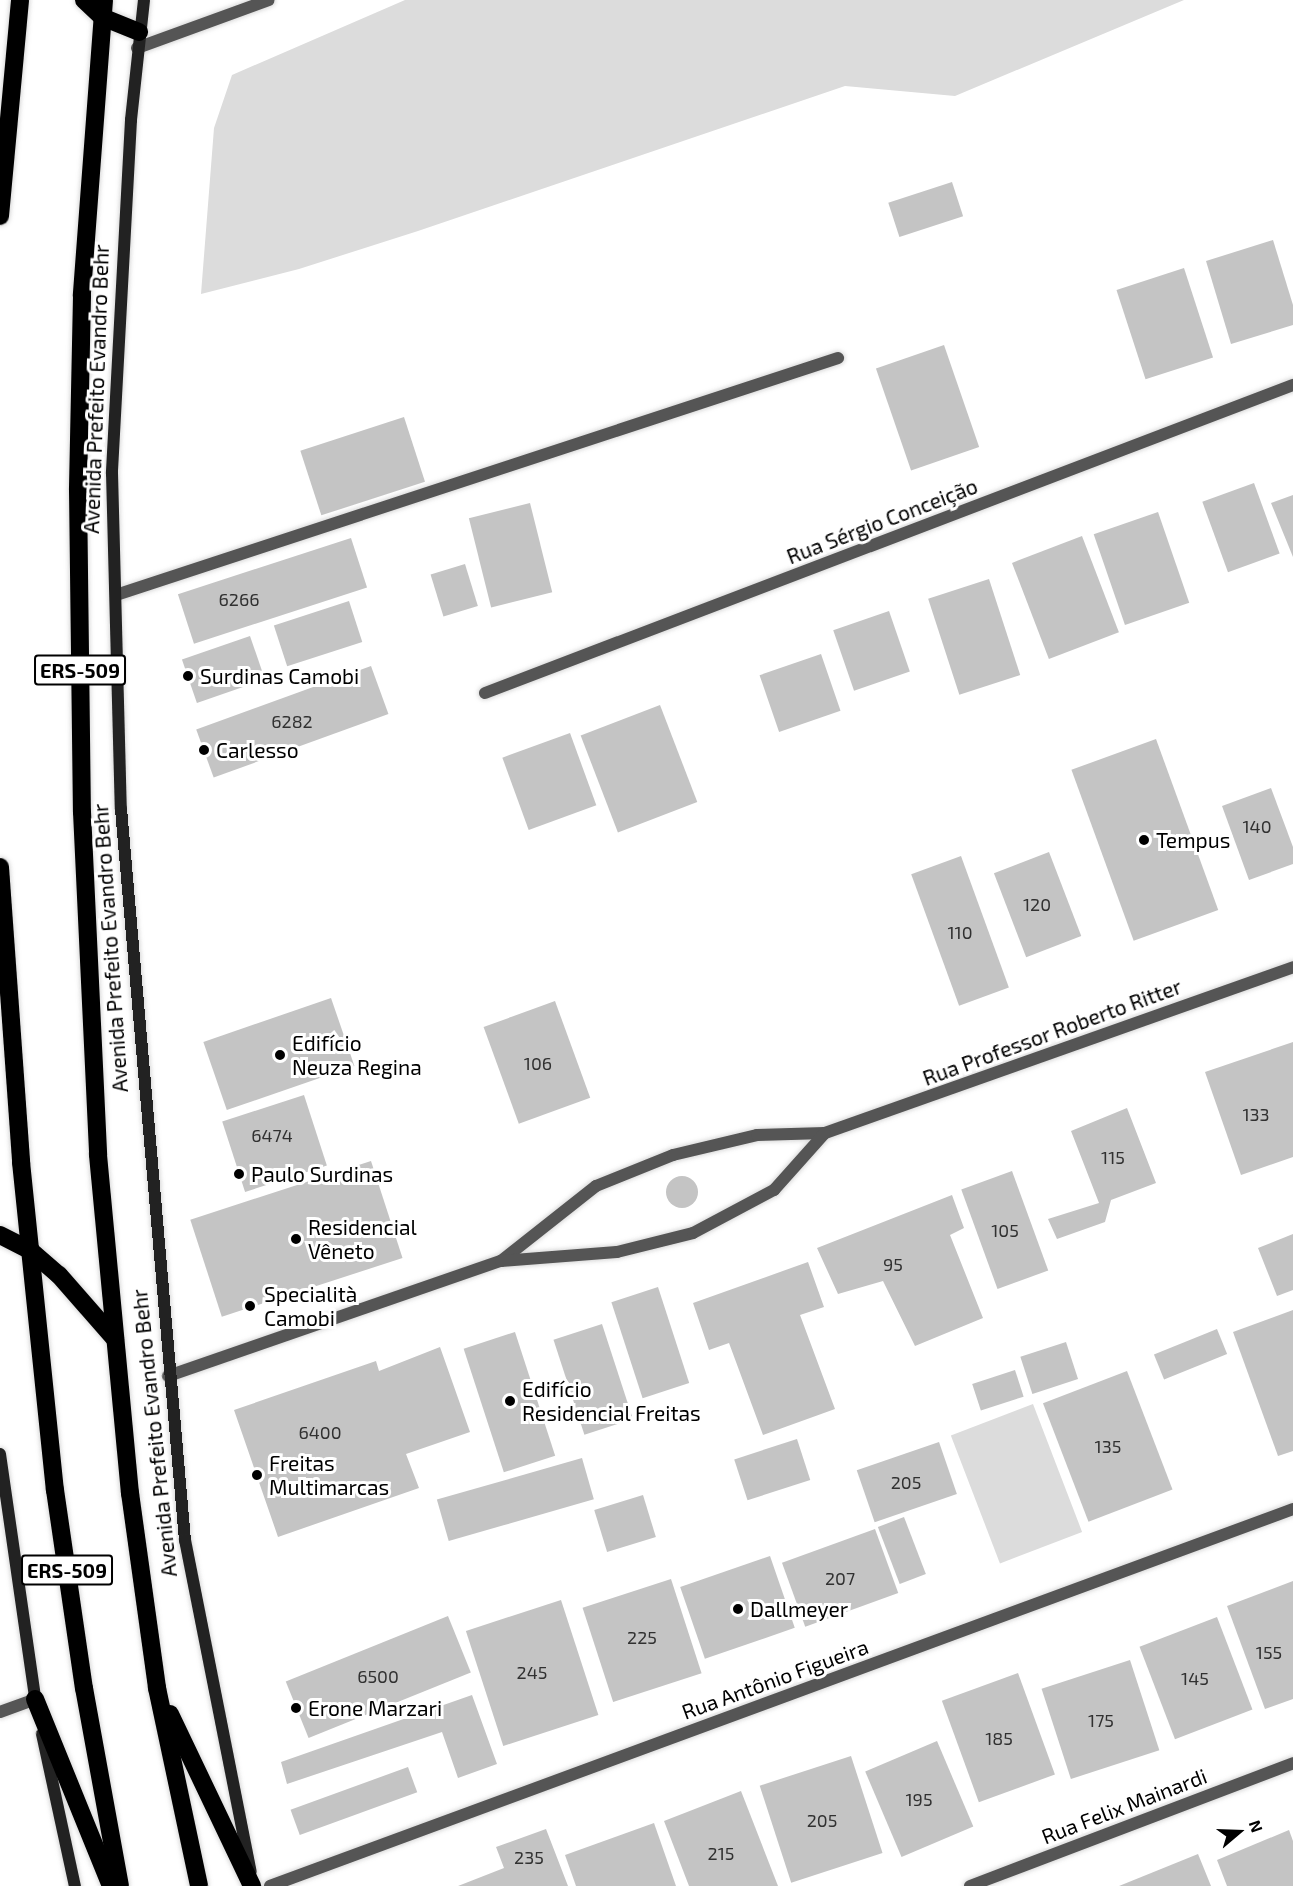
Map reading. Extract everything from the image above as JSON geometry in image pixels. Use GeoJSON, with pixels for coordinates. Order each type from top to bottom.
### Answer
{"type":"FeatureCollection","features":[{"type":"Feature","properties":{"kind":"highway"},"geometry":{"type":"LineString","coordinates":[[0,216],[20,0]]}},
{"type":"Feature","properties":{"kind":"highway"},"geometry":{"type":"LineString","coordinates":[[84,0],[103,9],[138,40]]}},
{"type":"Feature","properties":{"kind":"highway","name":"Avenida Prefeito Evandro Behr"},"geometry":{"type":"LineString","coordinates":[[103,9],[82,296],[78,502],[82,812],[98,1155],[130,1492],[158,1688],[199,1886]]}},
{"type":"Feature","properties":{"kind":"highway","name":"ERS-509"},"geometry":{"type":"LineString","coordinates":[[0,867],[31,1251],[55,1490],[84,1688],[120,1886]]}},
{"type":"Feature","properties":{"kind":"highway"},"geometry":{"type":"LineString","coordinates":[[0,1235],[31,1251],[59,1275],[115,1339]]}},
{"type":"Feature","properties":{"kind":"highway","name":"ERS-509"},"geometry":{"type":"LineString","coordinates":[[158,1688],[253,1886]]}},
{"type":"Feature","properties":{"kind":"highway","name":"ERS-509"},"geometry":{"type":"LineString","coordinates":[[35,1699],[111,1886]]}},
{"type":"Feature","properties":{"kind":"main road","name":"Avenida Prefeito Evandro Behr"},"geometry":{"type":"LineString","coordinates":[[144,0],[138,40],[113,449],[121,809],[168,1376],[185,1540],[253,1886]]}},
{"type":"Feature","properties":{"kind":"main road","name":"ERS-509"},"geometry":{"type":"LineString","coordinates":[[0,1454],[35,1699],[75,1886]]}},
{"type":"Feature","properties":{"kind":"street"},"geometry":{"type":"LineString","coordinates":[[138,40],[269,0]]}},
{"type":"Feature","properties":{"kind":"street"},"geometry":{"type":"LineString","coordinates":[[116,595],[838,358]]}},
{"type":"Feature","properties":{"kind":"street","name":"Rua Sérgio Conceição"},"geometry":{"type":"LineString","coordinates":[[485,693],[1293,385]]}},
{"type":"Feature","properties":{"kind":"street","name":"Rua Professor Roberto Ritter"},"geometry":{"type":"LineString","coordinates":[[501,1261],[596,1186],[673,1155],[757,1135],[825,1133],[1293,967]]}},
{"type":"Feature","properties":{"kind":"street","name":"Rua Professor Roberto Ritter"},"geometry":{"type":"LineString","coordinates":[[168,1376],[501,1261],[616,1252],[693,1233],[774,1190],[825,1133]]}},
{"type":"Feature","properties":{"kind":"street","name":"Rua Antônio Figueira"},"geometry":{"type":"LineString","coordinates":[[270,1886],[1293,1509]]}},
{"type":"Feature","properties":{"kind":"street"},"geometry":{"type":"LineString","coordinates":[[0,1712],[35,1699]]}},
{"type":"Feature","properties":{"kind":"street","name":"Rua Felix Mainardi"},"geometry":{"type":"LineString","coordinates":[[970,1886],[1293,1763]]}},
{"type":"Feature","properties":{"kind":"shaded area"},"geometry":{"type":"Polygon","coordinates":[[[405,0],[1184,0],[955,96],[845,86],[418,231],[299,269],[201,294],[214,128],[232,75],[405,0]]]}},
{"type":"Feature","properties":{"kind":"shaded area"},"geometry":{"type":"Polygon","coordinates":[[[1033,1404],[1082,1532],[1000,1563],[951,1436],[1033,1404]]]}},
{"type":"Feature","properties":{"kind":"building"},"geometry":{"type":"Polygon","coordinates":[[[952,182],[963,216],[899,237],[888,203],[952,182]]]}},
{"type":"Feature","properties":{"kind":"building"},"geometry":{"type":"Polygon","coordinates":[[[1273,240],[1293,305],[1293,325],[1231,344],[1206,261],[1273,240]]]}},
{"type":"Feature","properties":{"kind":"building"},"geometry":{"type":"Polygon","coordinates":[[[1184,268],[1213,357],[1146,379],[1116,290],[1184,268]]]}},
{"type":"Feature","properties":{"kind":"building"},"geometry":{"type":"Polygon","coordinates":[[[944,345],[979,447],[911,471],[876,368],[944,345]]]}},
{"type":"Feature","properties":{"kind":"building"},"geometry":{"type":"Polygon","coordinates":[[[404,417],[425,482],[321,515],[300,451],[404,417]]]}},
{"type":"Feature","properties":{"kind":"building"},"geometry":{"type":"Polygon","coordinates":[[[1254,483],[1280,553],[1228,572],[1202,502],[1254,483]]]}},
{"type":"Feature","properties":{"kind":"building"},"geometry":{"type":"Polygon","coordinates":[[[1293,495],[1293,557],[1271,503],[1293,495]]]}},
{"type":"Feature","properties":{"kind":"building"},"geometry":{"type":"Polygon","coordinates":[[[530,503],[552,592],[491,608],[469,518],[530,503]]]}},
{"type":"Feature","properties":{"kind":"building"},"geometry":{"type":"Polygon","coordinates":[[[1158,512],[1189,603],[1125,625],[1094,534],[1158,512]]]}},
{"type":"Feature","properties":{"kind":"building"},"geometry":{"type":"Polygon","coordinates":[[[1082,536],[1119,632],[1049,659],[1012,563],[1082,536]]]}},
{"type":"Feature","properties":{"kind":"building"},"geometry":{"type":"Polygon","coordinates":[[[351,538],[367,587],[194,644],[178,594],[351,538]]]}},
{"type":"Feature","properties":{"kind":"building"},"geometry":{"type":"Polygon","coordinates":[[[465,564],[478,606],[443,617],[431,575],[465,564]]]}},
{"type":"Feature","properties":{"kind":"building"},"geometry":{"type":"Polygon","coordinates":[[[989,579],[1020,675],[959,695],[928,599],[989,579]]]}},
{"type":"Feature","properties":{"kind":"building"},"geometry":{"type":"Polygon","coordinates":[[[349,601],[362,642],[287,666],[274,625],[349,601]]]}},
{"type":"Feature","properties":{"kind":"building"},"geometry":{"type":"Polygon","coordinates":[[[889,611],[910,672],[854,691],[833,630],[889,611]]]}},
{"type":"Feature","properties":{"kind":"building"},"geometry":{"type":"Polygon","coordinates":[[[250,636],[265,679],[197,703],[182,659],[250,636]]]}},
{"type":"Feature","properties":{"kind":"building"},"geometry":{"type":"Polygon","coordinates":[[[821,654],[841,711],[779,732],[760,675],[821,654]]]}},
{"type":"Feature","properties":{"kind":"building"},"geometry":{"type":"Polygon","coordinates":[[[371,666],[388,714],[214,778],[196,730],[371,666]]]}},
{"type":"Feature","properties":{"kind":"building"},"geometry":{"type":"Polygon","coordinates":[[[660,705],[697,802],[618,833],[581,735],[660,705]]]}},
{"type":"Feature","properties":{"kind":"building"},"geometry":{"type":"Polygon","coordinates":[[[570,733],[596,805],[529,830],[502,758],[570,733]]]}},
{"type":"Feature","properties":{"kind":"building","name":"Tempus"},"geometry":{"type":"Polygon","coordinates":[[[1156,739],[1218,910],[1134,941],[1071,770],[1156,739]]]}},
{"type":"Feature","properties":{"kind":"building"},"geometry":{"type":"Polygon","coordinates":[[[1271,788],[1293,847],[1293,864],[1249,880],[1222,806],[1271,788]]]}},
{"type":"Feature","properties":{"kind":"building"},"geometry":{"type":"Polygon","coordinates":[[[1049,852],[1081,936],[1026,957],[994,873],[1049,852]]]}},
{"type":"Feature","properties":{"kind":"building"},"geometry":{"type":"Polygon","coordinates":[[[961,856],[1009,988],[959,1006],[911,874],[961,856]]]}},
{"type":"Feature","properties":{"kind":"building","name":"Edifício Neuza Regina"},"geometry":{"type":"Polygon","coordinates":[[[331,998],[354,1066],[227,1110],[203,1042],[331,998]]]}},
{"type":"Feature","properties":{"kind":"building"},"geometry":{"type":"Polygon","coordinates":[[[555,1001],[590,1098],[519,1124],[484,1027],[555,1001]]]}},
{"type":"Feature","properties":{"kind":"building"},"geometry":{"type":"Polygon","coordinates":[[[1293,1042],[1293,1157],[1241,1175],[1205,1072],[1293,1042]]]}},
{"type":"Feature","properties":{"kind":"building"},"geometry":{"type":"Polygon","coordinates":[[[304,1095],[327,1165],[245,1192],[222,1122],[304,1095]]]}},
{"type":"Feature","properties":{"kind":"building"},"geometry":{"type":"Polygon","coordinates":[[[1127,1108],[1156,1183],[1111,1200],[1105,1222],[1057,1239],[1048,1219],[1099,1203],[1071,1131],[1127,1108]]]}},
{"type":"Feature","properties":{"kind":"building","name":"Residencial Vêneto"},"geometry":{"type":"Polygon","coordinates":[[[371,1161],[403,1258],[222,1317],[190,1220],[371,1161]]]}},
{"type":"Feature","properties":{"kind":"building"},"geometry":{"type":"Polygon","coordinates":[[[1012,1171],[1048,1271],[998,1289],[961,1189],[1012,1171]]]}},
{"type":"Feature","properties":{"kind":"building"},"geometry":{"type":"Polygon","coordinates":[[[682,1176],[693,1181],[698,1192],[693,1203],[682,1208],[671,1203],[666,1192],[671,1181],[682,1176]]]}},
{"type":"Feature","properties":{"kind":"building"},"geometry":{"type":"Polygon","coordinates":[[[952,1195],[964,1228],[950,1235],[983,1318],[915,1346],[883,1281],[838,1294],[817,1248],[952,1195]]]}},
{"type":"Feature","properties":{"kind":"building"},"geometry":{"type":"Polygon","coordinates":[[[1293,1234],[1293,1290],[1277,1296],[1258,1248],[1293,1234]]]}},
{"type":"Feature","properties":{"kind":"building"},"geometry":{"type":"Polygon","coordinates":[[[808,1262],[824,1307],[800,1315],[835,1409],[763,1435],[729,1343],[709,1350],[693,1303],[808,1262]]]}},
{"type":"Feature","properties":{"kind":"building"},"geometry":{"type":"Polygon","coordinates":[[[658,1287],[689,1383],[643,1398],[611,1302],[658,1287]]]}},
{"type":"Feature","properties":{"kind":"building"},"geometry":{"type":"Polygon","coordinates":[[[1293,1310],[1293,1451],[1278,1456],[1233,1332],[1293,1310]]]}},
{"type":"Feature","properties":{"kind":"building"},"geometry":{"type":"Polygon","coordinates":[[[602,1324],[633,1419],[584,1435],[553,1340],[602,1324]]]}},
{"type":"Feature","properties":{"kind":"building"},"geometry":{"type":"Polygon","coordinates":[[[1217,1329],[1227,1354],[1164,1380],[1154,1354],[1217,1329]]]}},
{"type":"Feature","properties":{"kind":"building","name":"Edifício Residencial Freitas"},"geometry":{"type":"Polygon","coordinates":[[[515,1332],[555,1456],[504,1472],[464,1349],[515,1332]]]}},
{"type":"Feature","properties":{"kind":"building"},"geometry":{"type":"Polygon","coordinates":[[[1066,1342],[1078,1379],[1032,1394],[1020,1357],[1066,1342]]]}},
{"type":"Feature","properties":{"kind":"building"},"geometry":{"type":"Polygon","coordinates":[[[440,1347],[470,1432],[406,1454],[419,1488],[278,1537],[234,1410],[376,1361],[379,1371],[440,1347]]]}},
{"type":"Feature","properties":{"kind":"building"},"geometry":{"type":"Polygon","coordinates":[[[1015,1370],[1024,1397],[981,1411],[972,1384],[1015,1370]]]}},
{"type":"Feature","properties":{"kind":"building"},"geometry":{"type":"Polygon","coordinates":[[[1127,1371],[1173,1490],[1088,1522],[1043,1403],[1127,1371]]]}},
{"type":"Feature","properties":{"kind":"building"},"geometry":{"type":"Polygon","coordinates":[[[797,1439],[810,1480],[748,1500],[734,1459],[797,1439]]]}},
{"type":"Feature","properties":{"kind":"building"},"geometry":{"type":"Polygon","coordinates":[[[939,1442],[957,1494],[875,1522],[857,1470],[939,1442]]]}},
{"type":"Feature","properties":{"kind":"building"},"geometry":{"type":"Polygon","coordinates":[[[582,1458],[594,1499],[449,1541],[437,1500],[582,1458]]]}},
{"type":"Feature","properties":{"kind":"building"},"geometry":{"type":"Polygon","coordinates":[[[643,1495],[656,1537],[607,1552],[594,1510],[643,1495]]]}},
{"type":"Feature","properties":{"kind":"building"},"geometry":{"type":"Polygon","coordinates":[[[904,1517],[926,1574],[900,1584],[878,1527],[904,1517]]]}},
{"type":"Feature","properties":{"kind":"building"},"geometry":{"type":"Polygon","coordinates":[[[875,1529],[898,1593],[805,1627],[782,1563],[875,1529]]]}},
{"type":"Feature","properties":{"kind":"building","name":"Dallmeyer"},"geometry":{"type":"Polygon","coordinates":[[[770,1556],[795,1628],[705,1659],[680,1587],[770,1556]]]}},
{"type":"Feature","properties":{"kind":"building"},"geometry":{"type":"Polygon","coordinates":[[[671,1579],[702,1673],[613,1702],[583,1608],[671,1579]]]}},
{"type":"Feature","properties":{"kind":"building"},"geometry":{"type":"Polygon","coordinates":[[[1293,1581],[1293,1699],[1265,1709],[1227,1606],[1293,1581]]]}},
{"type":"Feature","properties":{"kind":"building"},"geometry":{"type":"Polygon","coordinates":[[[561,1600],[598,1715],[503,1746],[466,1631],[561,1600]]]}},
{"type":"Feature","properties":{"kind":"building"},"geometry":{"type":"Polygon","coordinates":[[[448,1616],[471,1673],[309,1738],[286,1682],[448,1616]]]}},
{"type":"Feature","properties":{"kind":"building"},"geometry":{"type":"Polygon","coordinates":[[[1217,1617],[1252,1709],[1175,1739],[1140,1647],[1217,1617]]]}},
{"type":"Feature","properties":{"kind":"building"},"geometry":{"type":"Polygon","coordinates":[[[1130,1660],[1159,1750],[1071,1779],[1042,1689],[1130,1660]]]}},
{"type":"Feature","properties":{"kind":"building"},"geometry":{"type":"Polygon","coordinates":[[[1018,1673],[1055,1774],[979,1802],[942,1701],[1018,1673]]]}},
{"type":"Feature","properties":{"kind":"building"},"geometry":{"type":"Polygon","coordinates":[[[472,1695],[497,1764],[458,1778],[442,1732],[287,1784],[281,1762],[472,1695]]]}},
{"type":"Feature","properties":{"kind":"building"},"geometry":{"type":"Polygon","coordinates":[[[937,1741],[973,1827],[902,1857],[865,1771],[937,1741]]]}},
{"type":"Feature","properties":{"kind":"building"},"geometry":{"type":"Polygon","coordinates":[[[851,1756],[883,1853],[791,1883],[760,1786],[851,1756]]]}},
{"type":"Feature","properties":{"kind":"building"},"geometry":{"type":"Polygon","coordinates":[[[408,1767],[417,1792],[300,1835],[291,1810],[408,1767]]]}},
{"type":"Feature","properties":{"kind":"building"},"geometry":{"type":"Polygon","coordinates":[[[741,1791],[778,1886],[689,1886],[664,1821],[741,1791]]]}},
{"type":"Feature","properties":{"kind":"building"},"geometry":{"type":"Polygon","coordinates":[[[654,1823],[676,1886],[576,1886],[565,1855],[654,1823]]]}},
{"type":"Feature","properties":{"kind":"building"},"geometry":{"type":"Polygon","coordinates":[[[546,1829],[568,1886],[458,1886],[504,1868],[496,1847],[546,1829]]]}},
{"type":"Feature","properties":{"kind":"building"},"geometry":{"type":"Polygon","coordinates":[[[1289,1830],[1293,1841],[1293,1886],[1227,1886],[1217,1860],[1289,1830]]]}},
{"type":"Feature","properties":{"kind":"building"},"geometry":{"type":"Polygon","coordinates":[[[1198,1854],[1211,1886],[1119,1886],[1198,1854]]]}},
{"type":"Feature","properties":{"kind":"place","name":"Surdinas Camobi"},"geometry":{"type":"Point","coordinates":[188,676]}},
{"type":"Feature","properties":{"kind":"place","name":"Carlesso"},"geometry":{"type":"Point","coordinates":[204,750]}},
{"type":"Feature","properties":{"kind":"place","name":"Tempus"},"geometry":{"type":"Point","coordinates":[1144,840]}},
{"type":"Feature","properties":{"kind":"place","name":"Edifício Neuza Regina"},"geometry":{"type":"Point","coordinates":[280,1055]}},
{"type":"Feature","properties":{"kind":"place","name":"Paulo Surdinas"},"geometry":{"type":"Point","coordinates":[239,1174]}},
{"type":"Feature","properties":{"kind":"place","name":"Residencial Vêneto"},"geometry":{"type":"Point","coordinates":[296,1239]}},
{"type":"Feature","properties":{"kind":"place","name":"Specialità Camobi"},"geometry":{"type":"Point","coordinates":[250,1306]}},
{"type":"Feature","properties":{"kind":"place","name":"Edifício Residencial Freitas"},"geometry":{"type":"Point","coordinates":[510,1401]}},
{"type":"Feature","properties":{"kind":"place","name":"Freitas Multimarcas"},"geometry":{"type":"Point","coordinates":[257,1475]}},
{"type":"Feature","properties":{"kind":"place","name":"Dallmeyer"},"geometry":{"type":"Point","coordinates":[738,1609]}},
{"type":"Feature","properties":{"kind":"place","name":"Erone Marzari"},"geometry":{"type":"Point","coordinates":[296,1708]}}]}
